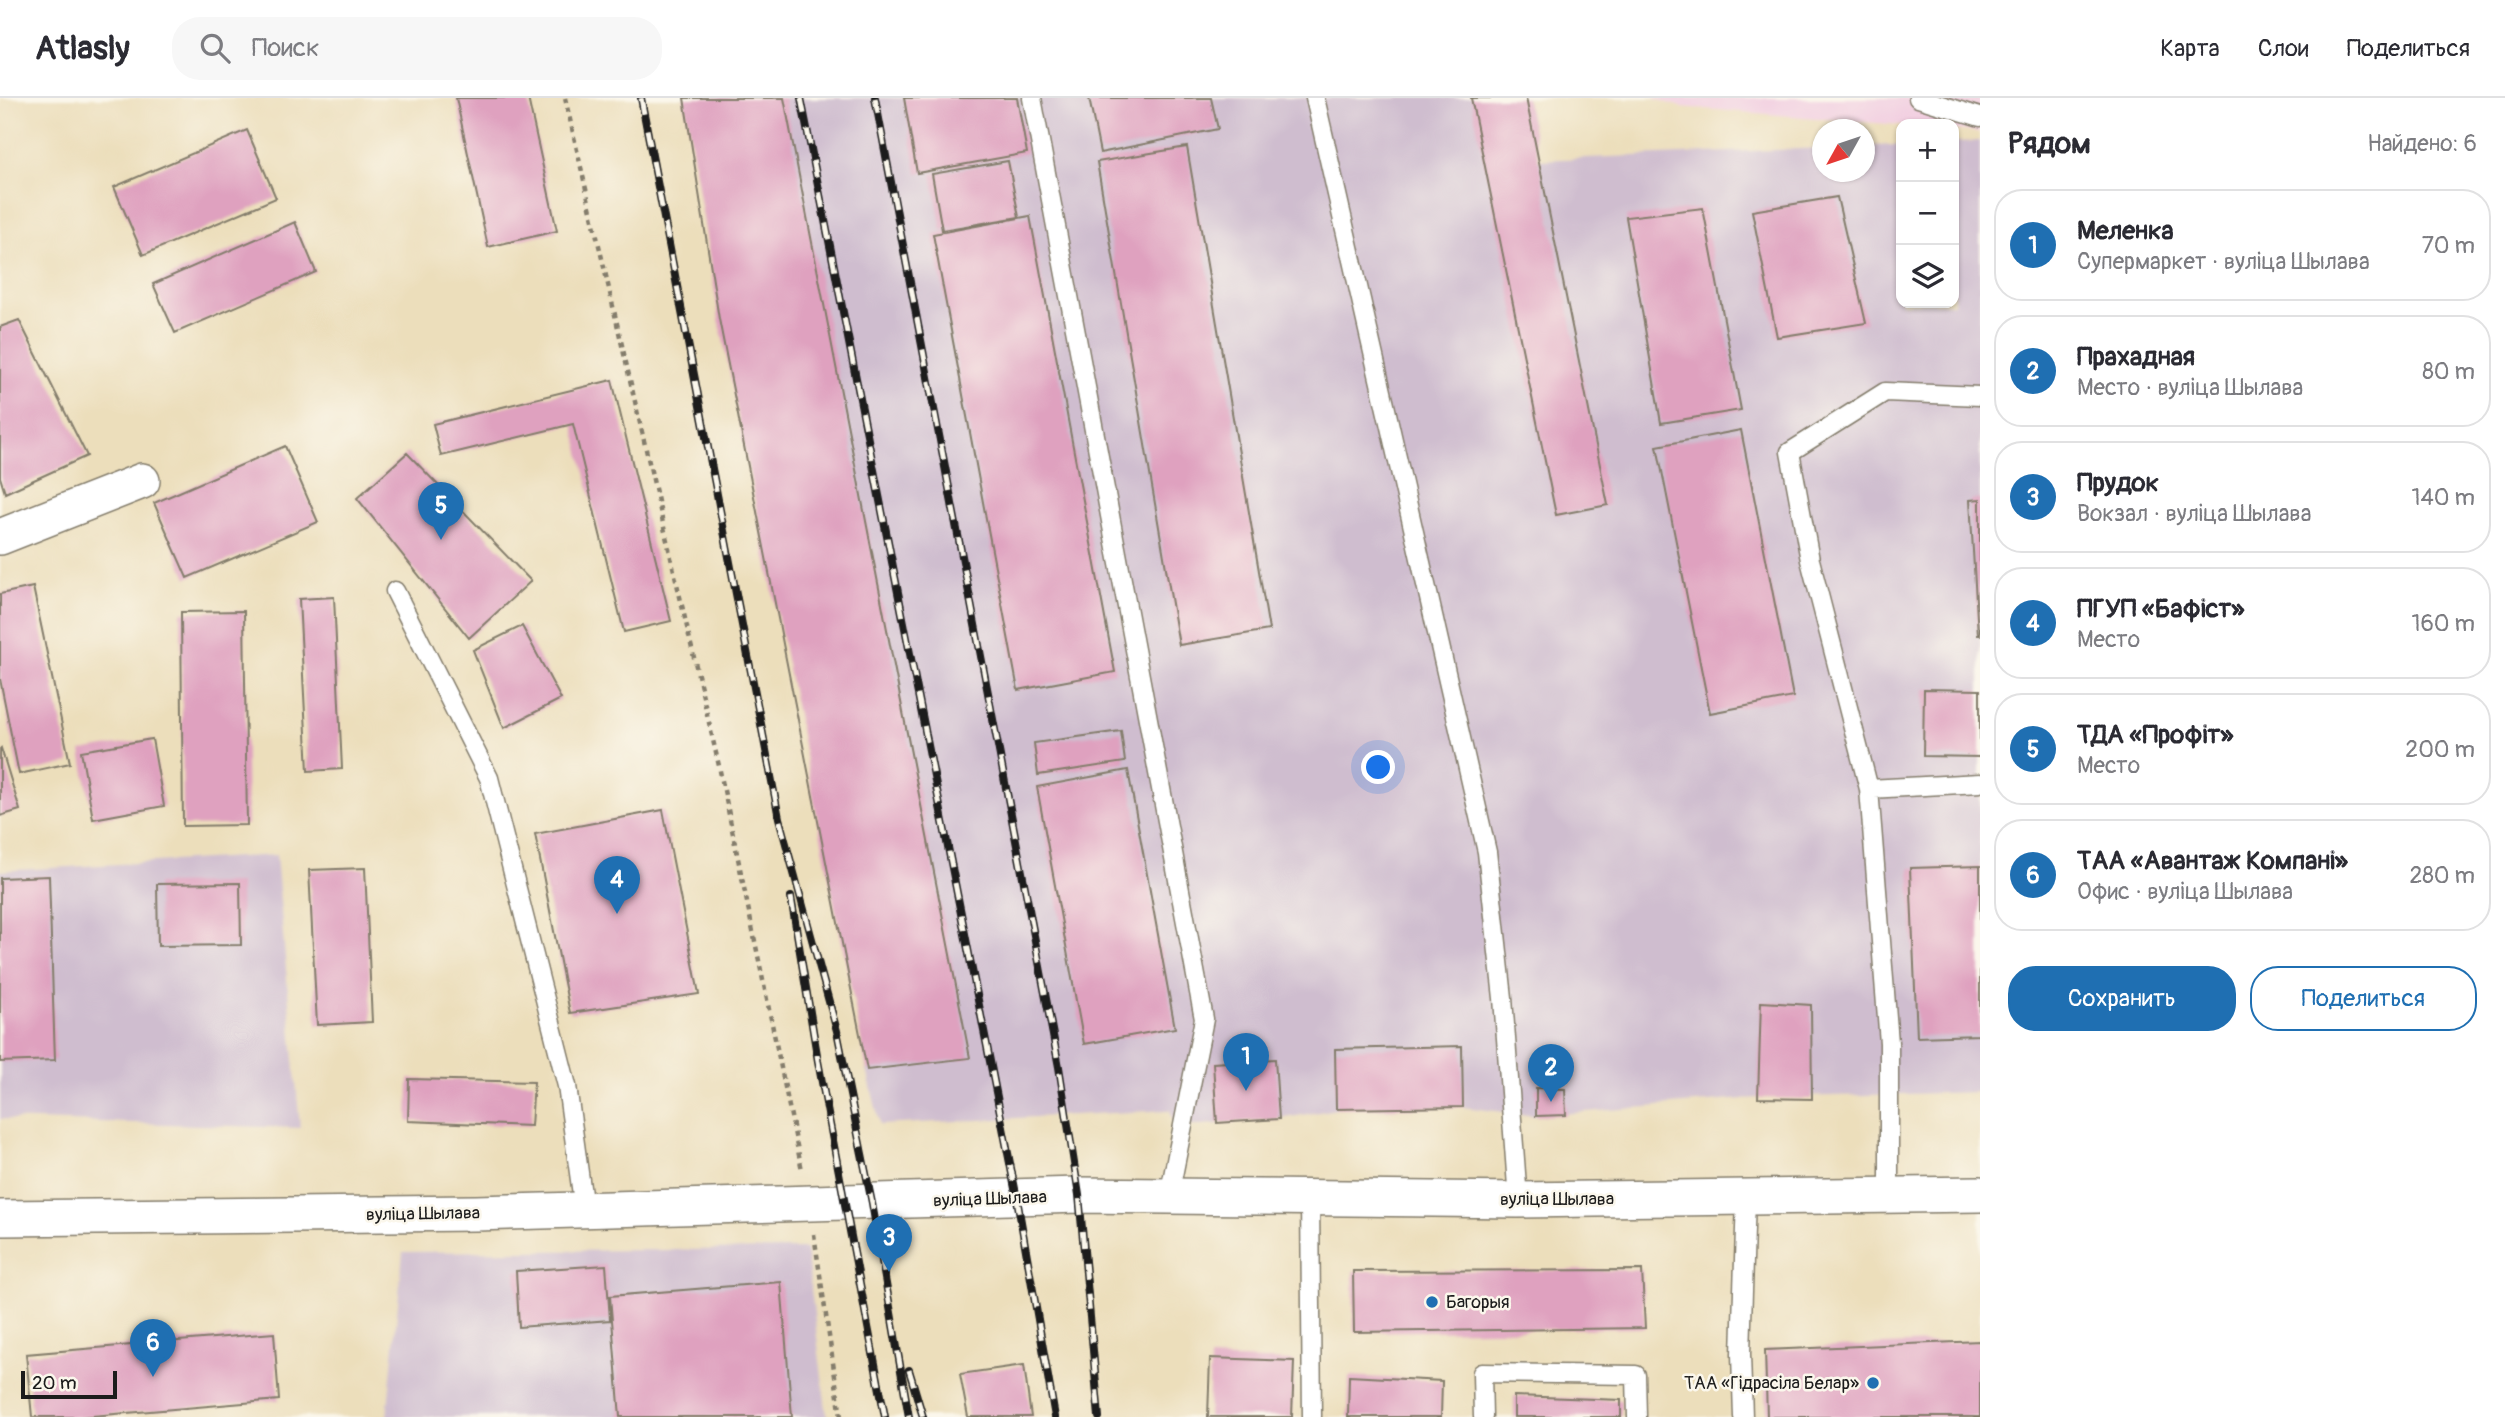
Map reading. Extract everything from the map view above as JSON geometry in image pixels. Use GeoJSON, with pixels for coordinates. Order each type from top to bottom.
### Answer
{"type":"FeatureCollection","features":[{"type":"Feature","properties":{"kind":"street"},"geometry":{"type":"LineString","coordinates":[[0,537],[142,481]]}},
{"type":"Feature","properties":{"kind":"street","name":"вуліца Шылава"},"geometry":{"type":"LineString","coordinates":[[0,1218],[477,1213],[1079,1195],[1518,1199],[1980,1194]]}},
{"type":"Feature","properties":{"kind":"lane"},"geometry":{"type":"LineString","coordinates":[[1032,98],[1204,1019],[1169,1196]]}},
{"type":"Feature","properties":{"kind":"lane"},"geometry":{"type":"LineString","coordinates":[[1315,98],[1487,852],[1503,998],[1518,1199]]}},
{"type":"Feature","properties":{"kind":"lane"},"geometry":{"type":"LineString","coordinates":[[1917,98],[1980,117]]}},
{"type":"Feature","properties":{"kind":"lane"},"geometry":{"type":"LineString","coordinates":[[1889,1195],[1889,1043],[1869,789],[1810,560],[1790,452],[1885,392],[1980,396]]}},
{"type":"Feature","properties":{"kind":"lane"},"geometry":{"type":"LineString","coordinates":[[395,591],[489,778],[567,1086],[584,1209]]}},
{"type":"Feature","properties":{"kind":"lane"},"geometry":{"type":"LineString","coordinates":[[1869,789],[1980,783]]}},
{"type":"Feature","properties":{"kind":"lane"},"geometry":{"type":"LineString","coordinates":[[1743,1417],[1741,1354],[1746,1197]]}},
{"type":"Feature","properties":{"kind":"lane"},"geometry":{"type":"LineString","coordinates":[[1310,1198],[1311,1417]]}},
{"type":"Feature","properties":{"kind":"lane"},"geometry":{"type":"LineString","coordinates":[[1483,1417],[1482,1373],[1636,1375],[1637,1417]]}},
{"type":"Feature","properties":{"kind":"path"},"geometry":{"type":"LineString","coordinates":[[565,98],[719,766],[810,1205],[841,1417]]}},
{"type":"Feature","properties":{"kind":"shaded area"},"geometry":{"type":"Polygon","coordinates":[[[684,98],[1526,98],[1539,160],[1812,148],[1812,182],[1875,182],[1875,146],[1896,145],[1896,308],[1959,308],[1959,142],[1980,141],[1980,1092],[1758,1098],[1536,1116],[1463,1107],[1336,1109],[1279,1119],[1175,1127],[1170,1110],[880,1125],[867,1070],[684,98]]]}},
{"type":"Feature","properties":{"kind":"shaded area"},"geometry":{"type":"Polygon","coordinates":[[[1652,98],[1980,98],[1980,132],[1959,130],[1959,119],[1896,119],[1896,125],[1875,123],[1875,119],[1828,119],[1681,107],[1652,98]]]}},
{"type":"Feature","properties":{"kind":"shaded area"},"geometry":{"type":"Polygon","coordinates":[[[276,855],[300,1128],[0,1119],[0,871],[276,855]]]}},
{"type":"Feature","properties":{"kind":"shaded area"},"geometry":{"type":"Polygon","coordinates":[[[806,1249],[827,1417],[387,1417],[403,1252],[806,1249]]]}},
{"type":"Feature","properties":{"kind":"building"},"geometry":{"type":"Polygon","coordinates":[[[456,98],[528,98],[557,231],[488,247],[456,98]]]}},
{"type":"Feature","properties":{"kind":"building"},"geometry":{"type":"Polygon","coordinates":[[[684,98],[784,98],[970,1058],[867,1070],[719,319],[684,98]]]}},
{"type":"Feature","properties":{"kind":"building"},"geometry":{"type":"Polygon","coordinates":[[[904,98],[1017,98],[1027,153],[917,173],[904,98]]]}},
{"type":"Feature","properties":{"kind":"building"},"geometry":{"type":"Polygon","coordinates":[[[1089,98],[1211,98],[1218,129],[1100,153],[1089,98]]]}},
{"type":"Feature","properties":{"kind":"building"},"geometry":{"type":"Polygon","coordinates":[[[1471,98],[1526,98],[1608,505],[1556,515],[1471,98]]]}},
{"type":"Feature","properties":{"kind":"building"},"geometry":{"type":"Polygon","coordinates":[[[247,130],[276,198],[143,255],[114,187],[247,130]]]}},
{"type":"Feature","properties":{"kind":"building"},"geometry":{"type":"Polygon","coordinates":[[[1187,147],[1269,630],[1179,645],[1097,162],[1187,147]]]}},
{"type":"Feature","properties":{"kind":"building"},"geometry":{"type":"Polygon","coordinates":[[[1008,161],[1019,217],[942,230],[932,174],[1008,161]]]}},
{"type":"Feature","properties":{"kind":"building"},"geometry":{"type":"Polygon","coordinates":[[[1837,197],[1866,323],[1777,337],[1752,211],[1837,197]]]}},
{"type":"Feature","properties":{"kind":"building"},"geometry":{"type":"Polygon","coordinates":[[[1703,208],[1741,410],[1661,423],[1626,217],[1703,208]]]}},
{"type":"Feature","properties":{"kind":"building"},"geometry":{"type":"Polygon","coordinates":[[[1030,216],[1115,672],[1018,690],[933,234],[1030,216]]]}},
{"type":"Feature","properties":{"kind":"building"},"geometry":{"type":"Polygon","coordinates":[[[295,222],[316,272],[175,333],[153,284],[295,222]]]}},
{"type":"Feature","properties":{"kind":"building"},"geometry":{"type":"Polygon","coordinates":[[[19,320],[87,456],[5,493],[0,477],[0,327],[19,320]]]}},
{"type":"Feature","properties":{"kind":"building"},"geometry":{"type":"Polygon","coordinates":[[[612,380],[671,621],[624,632],[573,424],[441,456],[433,424],[612,380]]]}},
{"type":"Feature","properties":{"kind":"building"},"geometry":{"type":"Polygon","coordinates":[[[1741,430],[1793,697],[1710,713],[1657,446],[1741,430]]]}},
{"type":"Feature","properties":{"kind":"building"},"geometry":{"type":"Polygon","coordinates":[[[285,446],[318,522],[187,578],[154,503],[285,446]]]}},
{"type":"Feature","properties":{"kind":"building"},"geometry":{"type":"Polygon","coordinates":[[[407,453],[531,581],[469,638],[357,498],[407,453]]]}},
{"type":"Feature","properties":{"kind":"building"},"geometry":{"type":"Polygon","coordinates":[[[1980,499],[1980,635],[1978,635],[1970,500],[1980,499]]]}},
{"type":"Feature","properties":{"kind":"building"},"geometry":{"type":"Polygon","coordinates":[[[33,587],[70,763],[19,774],[0,679],[0,594],[33,587]]]}},
{"type":"Feature","properties":{"kind":"building"},"geometry":{"type":"Polygon","coordinates":[[[334,597],[342,769],[308,771],[299,599],[334,597]]]}},
{"type":"Feature","properties":{"kind":"building"},"geometry":{"type":"Polygon","coordinates":[[[244,611],[247,825],[183,826],[181,612],[244,611]]]}},
{"type":"Feature","properties":{"kind":"building"},"geometry":{"type":"Polygon","coordinates":[[[522,626],[561,699],[504,728],[473,650],[522,626]]]}},
{"type":"Feature","properties":{"kind":"building"},"geometry":{"type":"Polygon","coordinates":[[[1924,689],[1980,690],[1980,757],[1923,756],[1924,689]]]}},
{"type":"Feature","properties":{"kind":"building"},"geometry":{"type":"Polygon","coordinates":[[[1121,731],[1125,762],[1038,775],[1034,743],[1121,731]]]}},
{"type":"Feature","properties":{"kind":"building"},"geometry":{"type":"Polygon","coordinates":[[[152,739],[164,806],[93,819],[81,751],[152,739]]]}},
{"type":"Feature","properties":{"kind":"building"},"geometry":{"type":"Polygon","coordinates":[[[0,749],[20,810],[0,816],[0,749]]]}},
{"type":"Feature","properties":{"kind":"building"},"geometry":{"type":"Polygon","coordinates":[[[1128,770],[1175,1028],[1084,1044],[1037,787],[1128,770]]]}},
{"type":"Feature","properties":{"kind":"building"},"geometry":{"type":"Polygon","coordinates":[[[663,810],[699,994],[570,1013],[535,834],[663,810]]]}},
{"type":"Feature","properties":{"kind":"building"},"geometry":{"type":"Polygon","coordinates":[[[1980,866],[1980,1035],[1917,1037],[1910,868],[1980,866]]]}},
{"type":"Feature","properties":{"kind":"building"},"geometry":{"type":"Polygon","coordinates":[[[365,868],[372,1022],[317,1025],[309,870],[365,868]]]}},
{"type":"Feature","properties":{"kind":"building"},"geometry":{"type":"Polygon","coordinates":[[[49,876],[55,1060],[0,1062],[0,878],[49,876]]]}},
{"type":"Feature","properties":{"kind":"building"},"geometry":{"type":"Polygon","coordinates":[[[240,883],[241,945],[158,946],[157,884],[240,883]]]}},
{"type":"Feature","properties":{"kind":"building"},"geometry":{"type":"Polygon","coordinates":[[[1761,1002],[1811,1005],[1812,1099],[1758,1098],[1761,1002]]]}},
{"type":"Feature","properties":{"kind":"building"},"geometry":{"type":"Polygon","coordinates":[[[1462,1046],[1463,1107],[1336,1109],[1335,1049],[1462,1046]]]}},
{"type":"Feature","properties":{"kind":"building"},"geometry":{"type":"Polygon","coordinates":[[[1275,1059],[1279,1119],[1217,1123],[1213,1063],[1275,1059]]]}},
{"type":"Feature","properties":{"kind":"building"},"geometry":{"type":"Polygon","coordinates":[[[409,1079],[534,1082],[531,1126],[408,1121],[409,1079]]]}},
{"type":"Feature","properties":{"kind":"building"},"geometry":{"type":"Polygon","coordinates":[[[1536,1088],[1565,1089],[1566,1115],[1536,1116],[1536,1088]]]}},
{"type":"Feature","properties":{"kind":"building"},"geometry":{"type":"Polygon","coordinates":[[[606,1265],[610,1320],[519,1327],[516,1271],[606,1265]]]}},
{"type":"Feature","properties":{"kind":"building"},"geometry":{"type":"Polygon","coordinates":[[[1642,1270],[1645,1328],[1354,1332],[1353,1271],[1642,1270]]]}},
{"type":"Feature","properties":{"kind":"building"},"geometry":{"type":"Polygon","coordinates":[[[781,1282],[792,1417],[620,1417],[610,1296],[781,1282]]]}},
{"type":"Feature","properties":{"kind":"building"},"geometry":{"type":"Polygon","coordinates":[[[274,1333],[279,1400],[80,1417],[32,1417],[26,1354],[274,1333]]]}},
{"type":"Feature","properties":{"kind":"building","name":"ТАА «Гідрасіла Белар»"},"geometry":{"type":"Polygon","coordinates":[[[1980,1341],[1980,1417],[1767,1417],[1765,1350],[1980,1341]]]}},
{"type":"Feature","properties":{"kind":"building"},"geometry":{"type":"Polygon","coordinates":[[[1210,1358],[1294,1361],[1292,1417],[1208,1417],[1210,1358]]]}},
{"type":"Feature","properties":{"kind":"building"},"geometry":{"type":"Polygon","coordinates":[[[1024,1365],[1031,1417],[968,1417],[960,1374],[1024,1365]]]}},
{"type":"Feature","properties":{"kind":"building"},"geometry":{"type":"Polygon","coordinates":[[[1349,1376],[1442,1381],[1441,1417],[1348,1417],[1349,1376]]]}},
{"type":"Feature","properties":{"kind":"building"},"geometry":{"type":"Polygon","coordinates":[[[1514,1396],[1621,1400],[1621,1417],[1514,1417],[1514,1396]]]}},
{"type":"Feature","properties":{"kind":"railway"},"geometry":{"type":"LineString","coordinates":[[641,98],[779,818],[837,1031],[872,1203],[909,1417]]}},
{"type":"Feature","properties":{"kind":"railway"},"geometry":{"type":"LineString","coordinates":[[801,98],[1017,1199],[1055,1417]]}},
{"type":"Feature","properties":{"kind":"railway"},"geometry":{"type":"LineString","coordinates":[[875,98],[1059,1067],[1079,1195],[1099,1417]]}},
{"type":"Feature","properties":{"kind":"railway"},"geometry":{"type":"LineString","coordinates":[[791,897],[818,1061],[885,1417]]}},
{"type":"Feature","properties":{"kind":"railway"},"geometry":{"type":"LineString","coordinates":[[909,1370],[923,1417]]}},
{"type":"Feature","properties":{"kind":"place","name":"ТДА «Профіт»"},"geometry":{"type":"Point","coordinates":[441,540]}},
{"type":"Feature","properties":{"kind":"place","name":"ПГУП «Бафіст»"},"geometry":{"type":"Point","coordinates":[617,914]}},
{"type":"Feature","properties":{"kind":"place","name":"Меленка"},"geometry":{"type":"Point","coordinates":[1246,1091]}},
{"type":"Feature","properties":{"kind":"place","name":"Прахадная"},"geometry":{"type":"Point","coordinates":[1551,1102]}},
{"type":"Feature","properties":{"kind":"place","name":"Прудок"},"geometry":{"type":"Point","coordinates":[889,1272]}},
{"type":"Feature","properties":{"kind":"place","name":"Багорыя"},"geometry":{"type":"Point","coordinates":[1432,1302]}},
{"type":"Feature","properties":{"kind":"place","name":"ТАА «Авантаж Компані»"},"geometry":{"type":"Point","coordinates":[153,1377]}},
{"type":"Feature","properties":{"kind":"place","name":"ТАА «Гідрасіла Белар»"},"geometry":{"type":"Point","coordinates":[1873,1383]}}]}
